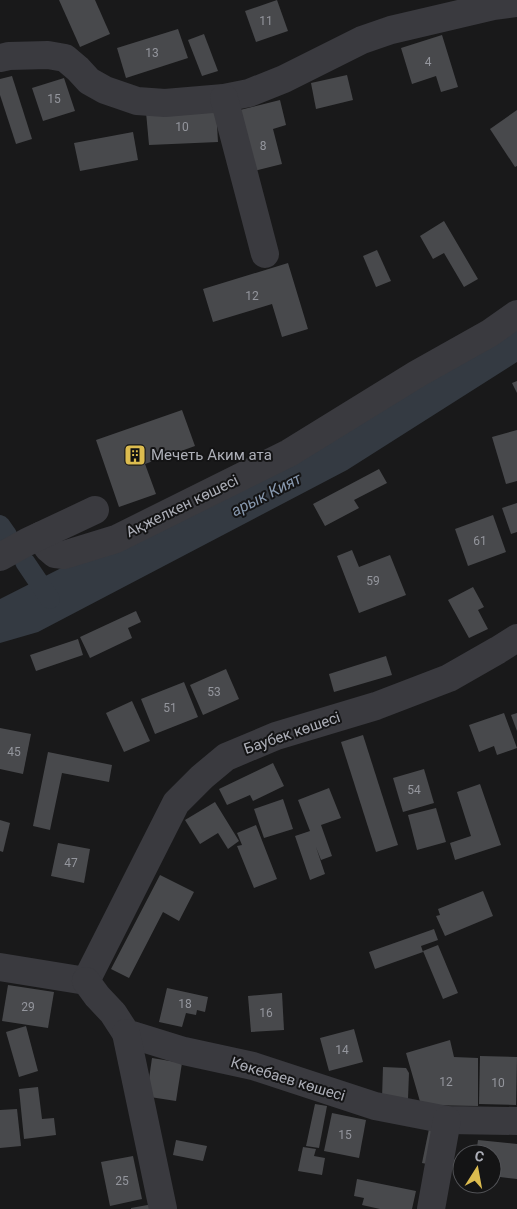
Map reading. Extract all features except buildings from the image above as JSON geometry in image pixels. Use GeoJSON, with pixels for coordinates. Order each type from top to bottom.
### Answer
{"type":"FeatureCollection","features":[{"type":"Feature","properties":{"kind":"street"},"geometry":{"type":"LineString","coordinates":[[0,58],[48,55],[65,58],[89,81],[105,90],[136,101],[165,103],[224,98],[248,93],[284,79],[362,40],[391,30],[493,6],[517,3]]}},
{"type":"Feature","properties":{"kind":"street"},"geometry":{"type":"LineString","coordinates":[[224,98],[265,254]]}},
{"type":"Feature","properties":{"kind":"street","name":"Ақжелкен көшесі"},"geometry":{"type":"LineString","coordinates":[[40,536],[48,548],[55,554],[64,555],[116,539],[289,453],[417,374],[490,333],[517,314]]}},
{"type":"Feature","properties":{"kind":"street"},"geometry":{"type":"LineString","coordinates":[[0,557],[95,510]]}},
{"type":"Feature","properties":{"kind":"street","name":"Баубек көшесі"},"geometry":{"type":"LineString","coordinates":[[86,981],[176,802],[226,757],[276,736],[376,706],[450,678],[517,638]]}},
{"type":"Feature","properties":{"kind":"street"},"geometry":{"type":"LineString","coordinates":[[0,967],[86,981],[113,1013],[126,1033],[163,1209]]}},
{"type":"Feature","properties":{"kind":"street","name":"Көкебаев көшесі"},"geometry":{"type":"LineString","coordinates":[[126,1033],[184,1051],[253,1066],[375,1106],[447,1120],[517,1121]]}},
{"type":"Feature","properties":{"kind":"street"},"geometry":{"type":"LineString","coordinates":[[431,1209],[447,1120]]}},
{"type":"Feature","properties":{"kind":"water","name":"арык Кият"},"geometry":{"type":"Polygon","coordinates":[[[517,326],[517,362],[347,470],[38,632],[0,643],[0,599],[517,326]]]}},
{"type":"Feature","properties":{"kind":"waterway"},"geometry":{"type":"LineString","coordinates":[[0,525],[7,535]]}},
{"type":"Feature","properties":{"kind":"waterway"},"geometry":{"type":"LineString","coordinates":[[25,562],[50,599]]}},
{"type":"Feature","properties":{"kind":"place","name":"Мечеть Аким ата"},"geometry":{"type":"Point","coordinates":[135,455]}}]}
